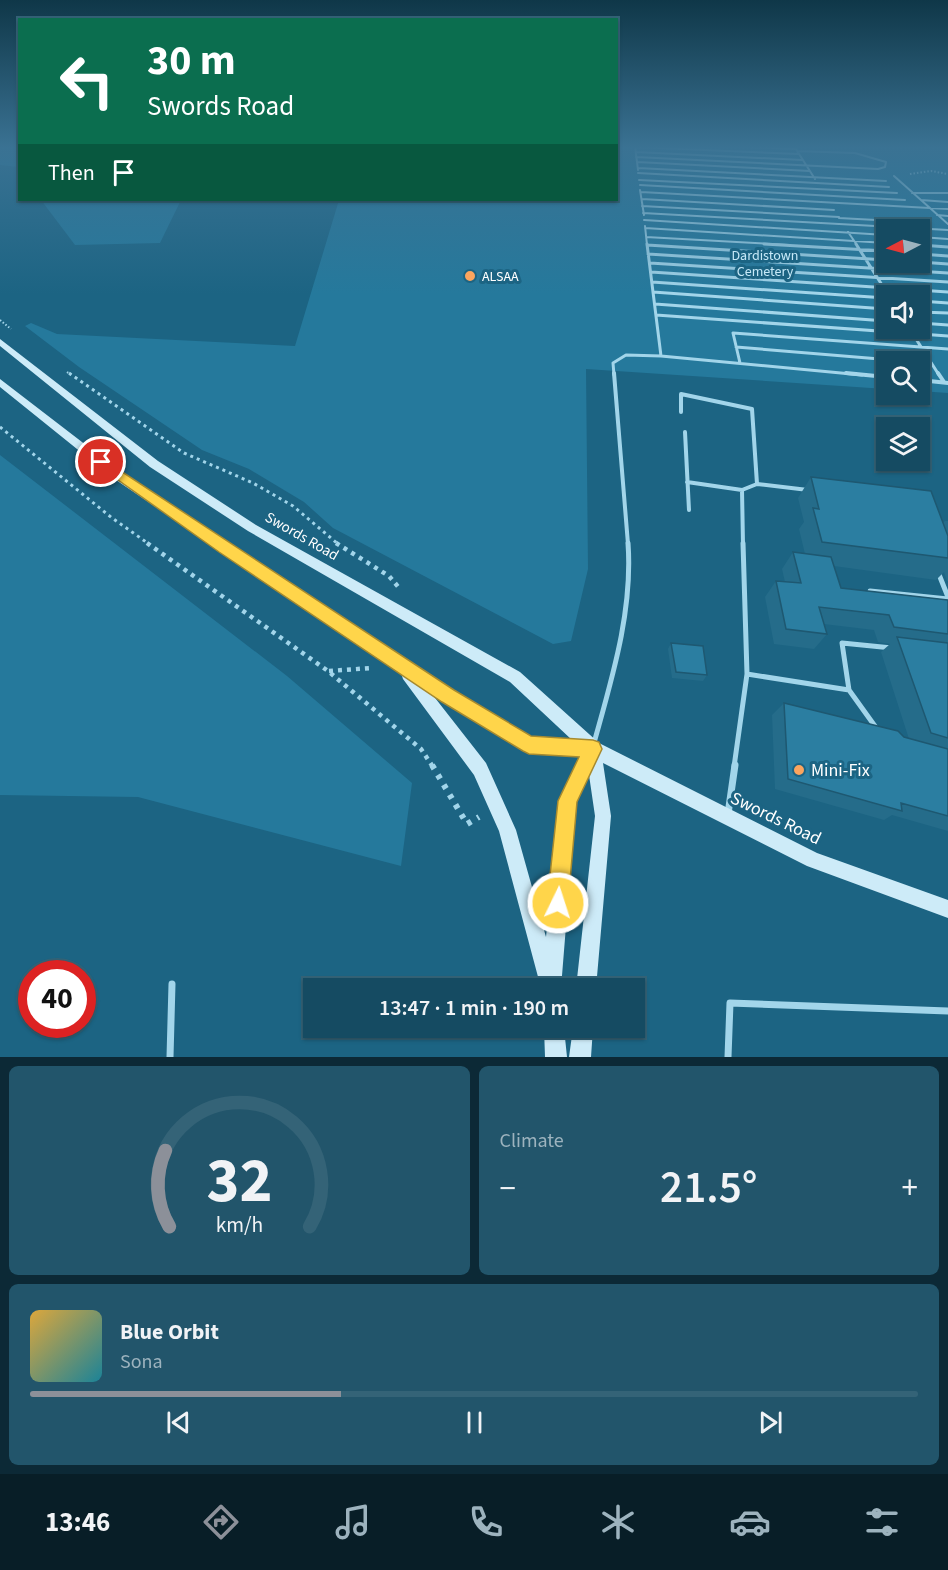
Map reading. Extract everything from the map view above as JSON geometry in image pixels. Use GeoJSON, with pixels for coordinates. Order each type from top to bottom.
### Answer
{"type":"FeatureCollection","features":[{"type":"Feature","properties":{"kind":"main road","name":"Swords Road"},"geometry":{"type":"LineString","coordinates":[[0,342],[154,464],[252,528],[515,677],[593,749],[813,860],[948,909]]}},
{"type":"Feature","properties":{"kind":"main road","name":"Swords Road"},"geometry":{"type":"LineString","coordinates":[[0,382],[117,474],[402,665],[529,745],[593,749]]}},
{"type":"Feature","properties":{"kind":"main road"},"geometry":{"type":"LineString","coordinates":[[402,665],[480,770],[507,830],[548,978]]}},
{"type":"Feature","properties":{"kind":"main road"},"geometry":{"type":"LineString","coordinates":[[552,978],[568,801],[593,749]]}},
{"type":"Feature","properties":{"kind":"main road"},"geometry":{"type":"LineString","coordinates":[[587,978],[603,816],[593,749]]}},
{"type":"Feature","properties":{"kind":"main road"},"geometry":{"type":"LineString","coordinates":[[555,1038],[556,1057]]}},
{"type":"Feature","properties":{"kind":"main road"},"geometry":{"type":"LineString","coordinates":[[580,1057],[582,1038]]}},
{"type":"Feature","properties":{"kind":"lane"},"geometry":{"type":"LineString","coordinates":[[641,195],[661,356]]}},
{"type":"Feature","properties":{"kind":"lane"},"geometry":{"type":"LineString","coordinates":[[698,195],[948,209]]}},
{"type":"Feature","properties":{"kind":"lane"},"geometry":{"type":"LineString","coordinates":[[814,195],[905,200]]}},
{"type":"Feature","properties":{"kind":"lane"},"geometry":{"type":"LineString","coordinates":[[915,195],[948,224]]}},
{"type":"Feature","properties":{"kind":"lane"},"geometry":{"type":"LineString","coordinates":[[825,196],[882,285]]}},
{"type":"Feature","properties":{"kind":"lane"},"geometry":{"type":"LineString","coordinates":[[642,199],[834,210]]}},
{"type":"Feature","properties":{"kind":"lane"},"geometry":{"type":"LineString","coordinates":[[921,200],[948,202]]}},
{"type":"Feature","properties":{"kind":"lane"},"geometry":{"type":"LineString","coordinates":[[642,206],[876,220]]}},
{"type":"Feature","properties":{"kind":"lane"},"geometry":{"type":"LineString","coordinates":[[644,213],[876,226]]}},
{"type":"Feature","properties":{"kind":"lane"},"geometry":{"type":"LineString","coordinates":[[937,215],[948,216]]}},
{"type":"Feature","properties":{"kind":"lane"},"geometry":{"type":"LineString","coordinates":[[644,220],[876,234]]}},
{"type":"Feature","properties":{"kind":"lane"},"geometry":{"type":"LineString","coordinates":[[645,228],[876,242]]}},
{"type":"Feature","properties":{"kind":"lane"},"geometry":{"type":"LineString","coordinates":[[930,229],[948,230]]}},
{"type":"Feature","properties":{"kind":"lane"},"geometry":{"type":"LineString","coordinates":[[646,237],[876,251]]}},
{"type":"Feature","properties":{"kind":"lane"},"geometry":{"type":"LineString","coordinates":[[930,238],[948,239]]}},
{"type":"Feature","properties":{"kind":"lane"},"geometry":{"type":"LineString","coordinates":[[647,245],[876,260]]}},
{"type":"Feature","properties":{"kind":"lane"},"geometry":{"type":"LineString","coordinates":[[930,246],[948,247]]}},
{"type":"Feature","properties":{"kind":"lane"},"geometry":{"type":"LineString","coordinates":[[648,254],[948,273]]}},
{"type":"Feature","properties":{"kind":"lane"},"geometry":{"type":"LineString","coordinates":[[930,255],[948,256]]}},
{"type":"Feature","properties":{"kind":"lane"},"geometry":{"type":"LineString","coordinates":[[650,263],[948,282]]}},
{"type":"Feature","properties":{"kind":"lane"},"geometry":{"type":"LineString","coordinates":[[930,263],[948,264]]}},
{"type":"Feature","properties":{"kind":"lane"},"geometry":{"type":"LineString","coordinates":[[651,272],[876,287]]}},
{"type":"Feature","properties":{"kind":"lane"},"geometry":{"type":"LineString","coordinates":[[652,282],[876,296]]}},
{"type":"Feature","properties":{"kind":"lane"},"geometry":{"type":"LineString","coordinates":[[930,291],[948,292]]}},
{"type":"Feature","properties":{"kind":"lane"},"geometry":{"type":"LineString","coordinates":[[653,292],[876,308]]}},
{"type":"Feature","properties":{"kind":"lane"},"geometry":{"type":"LineString","coordinates":[[930,302],[948,303]]}},
{"type":"Feature","properties":{"kind":"lane"},"geometry":{"type":"LineString","coordinates":[[655,304],[876,320]]}},
{"type":"Feature","properties":{"kind":"lane"},"geometry":{"type":"LineString","coordinates":[[930,313],[948,314]]}},
{"type":"Feature","properties":{"kind":"lane"},"geometry":{"type":"LineString","coordinates":[[656,315],[876,331]]}},
{"type":"Feature","properties":{"kind":"lane"},"geometry":{"type":"LineString","coordinates":[[930,324],[948,325]]}},
{"type":"Feature","properties":{"kind":"lane"},"geometry":{"type":"LineString","coordinates":[[740,363],[733,333],[948,349]]}},
{"type":"Feature","properties":{"kind":"lane"},"geometry":{"type":"LineString","coordinates":[[930,335],[948,336]]}},
{"type":"Feature","properties":{"kind":"lane"},"geometry":{"type":"LineString","coordinates":[[916,339],[946,383]]}},
{"type":"Feature","properties":{"kind":"lane"},"geometry":{"type":"LineString","coordinates":[[736,347],[876,359]]}},
{"type":"Feature","properties":{"kind":"lane"},"geometry":{"type":"LineString","coordinates":[[593,749],[617,662],[630,573],[613,363],[626,355],[661,356],[876,376]]}},
{"type":"Feature","properties":{"kind":"lane"},"geometry":{"type":"LineString","coordinates":[[930,381],[946,383]]}},
{"type":"Feature","properties":{"kind":"lane"},"geometry":{"type":"LineString","coordinates":[[681,412],[681,394],[752,409],[758,484]]}},
{"type":"Feature","properties":{"kind":"lane"},"geometry":{"type":"LineString","coordinates":[[685,432],[689,510]]}},
{"type":"Feature","properties":{"kind":"lane"},"geometry":{"type":"LineString","coordinates":[[687,482],[742,490],[758,484],[815,491]]}},
{"type":"Feature","properties":{"kind":"lane"},"geometry":{"type":"LineString","coordinates":[[728,817],[747,674],[742,490]]}},
{"type":"Feature","properties":{"kind":"lane"},"geometry":{"type":"LineString","coordinates":[[868,591],[948,598],[937,567]]}},
{"type":"Feature","properties":{"kind":"lane"},"geometry":{"type":"LineString","coordinates":[[882,735],[849,690],[842,643],[901,649]]}},
{"type":"Feature","properties":{"kind":"lane"},"geometry":{"type":"LineString","coordinates":[[747,674],[849,690]]}},
{"type":"Feature","properties":{"kind":"lane"},"geometry":{"type":"LineString","coordinates":[[170,1057],[172,984]]}},
{"type":"Feature","properties":{"kind":"lane"},"geometry":{"type":"LineString","coordinates":[[728,1057],[730,1003],[948,1011]]}},
{"type":"Feature","properties":{"kind":"path"},"geometry":{"type":"LineString","coordinates":[[0,320],[15,332]]}},
{"type":"Feature","properties":{"kind":"path"},"geometry":{"type":"LineString","coordinates":[[65,370],[184,453],[254,483],[293,506],[337,544],[389,576],[404,592],[412,618]]}},
{"type":"Feature","properties":{"kind":"path"},"geometry":{"type":"LineString","coordinates":[[0,427],[112,518],[328,671],[421,749],[467,824],[497,808]]}},
{"type":"Feature","properties":{"kind":"path"},"geometry":{"type":"LineString","coordinates":[[328,671],[402,665]]}},
{"type":"Feature","properties":{"kind":"green space","name":"Dardistown Cemetery"},"geometry":{"type":"Polygon","coordinates":[[[618,195],[948,195],[948,393],[930,392],[930,351],[876,351],[876,388],[586,369],[588,569],[571,641],[553,644],[333,528],[304,502],[249,469],[202,450],[79,367],[25,326],[31,323],[57,334],[295,346],[339,201],[618,201],[618,195]]]}},
{"type":"Feature","properties":{"kind":"green space"},"geometry":{"type":"Polygon","coordinates":[[[42,201],[181,201],[160,243],[75,245],[42,201]]]}},
{"type":"Feature","properties":{"kind":"green space"},"geometry":{"type":"Polygon","coordinates":[[[0,455],[287,676],[412,783],[401,866],[138,797],[0,795],[0,455]]]}},
{"type":"Feature","properties":{"kind":"building"},"geometry":{"type":"Polygon","coordinates":[[[811,477],[931,491],[948,536],[948,558],[822,542],[813,508],[819,509],[811,477]]]}},
{"type":"Feature","properties":{"kind":"building"},"geometry":{"type":"Polygon","coordinates":[[[793,552],[831,557],[841,588],[948,600],[948,634],[894,627],[889,615],[819,607],[827,634],[786,629],[776,581],[801,583],[793,552]]]}},
{"type":"Feature","properties":{"kind":"building"},"geometry":{"type":"Polygon","coordinates":[[[897,637],[948,643],[948,738],[931,733],[897,637]]]}},
{"type":"Feature","properties":{"kind":"building"},"geometry":{"type":"Polygon","coordinates":[[[671,643],[703,646],[707,675],[676,672],[671,643]]]}},
{"type":"Feature","properties":{"kind":"building"},"geometry":{"type":"Polygon","coordinates":[[[784,703],[898,731],[904,737],[948,749],[948,816],[901,803],[902,811],[788,779],[784,703]]]}},
{"type":"Feature","properties":{"kind":"place","name":"ALSAA"},"geometry":{"type":"Point","coordinates":[470,276]}},
{"type":"Feature","properties":{"kind":"place","name":"Mini-Fix"},"geometry":{"type":"Point","coordinates":[799,770]}},
{"type":"Feature","properties":{"kind":"route"},"geometry":{"type":"LineString","coordinates":[[101,462],[224,548],[448,696],[529,745],[593,749],[568,801],[562,840],[558,903]]}}]}
